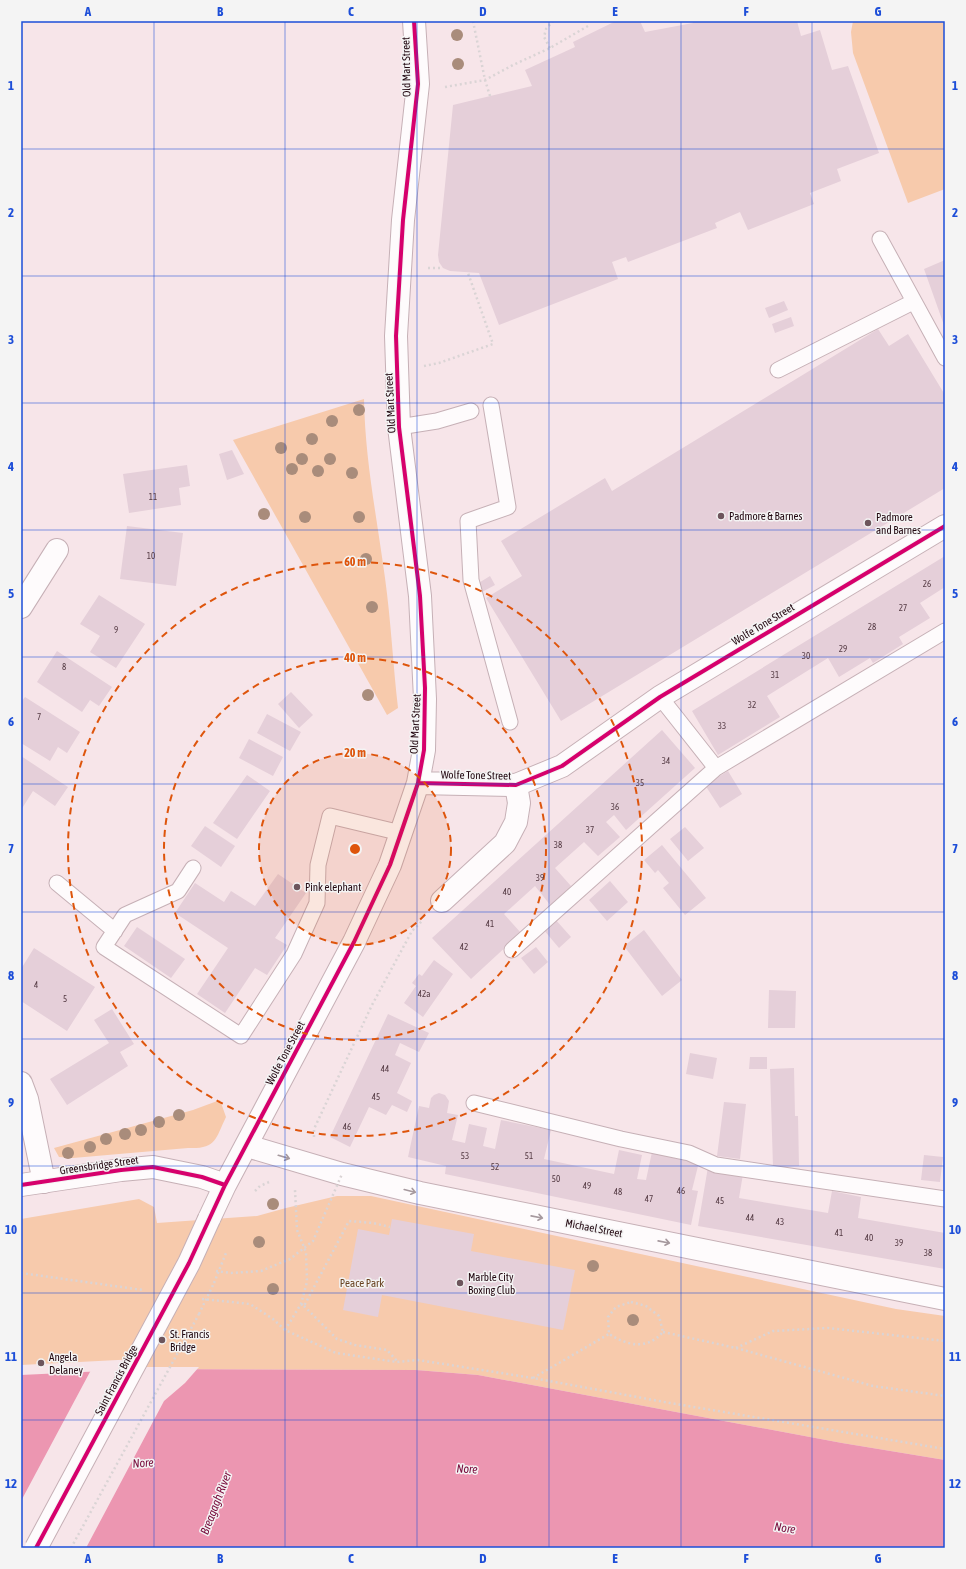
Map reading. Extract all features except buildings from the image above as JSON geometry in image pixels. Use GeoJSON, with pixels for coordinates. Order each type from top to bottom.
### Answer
{"type":"FeatureCollection","features":[{"type":"Feature","properties":{"kind":"main road","name":"Old Mart Street"},"geometry":{"type":"LineString","coordinates":[[414,21],[418,84],[403,220],[396,336],[399,427],[420,596],[425,688],[424,750],[418,783]]}},
{"type":"Feature","properties":{"kind":"main road","name":"Wolfe Tone Street"},"geometry":{"type":"LineString","coordinates":[[209,1219],[225,1185],[354,942],[390,865],[418,783],[516,785],[562,766],[660,697],[945,526]]}},
{"type":"Feature","properties":{"kind":"main road"},"geometry":{"type":"LineString","coordinates":[[21,607],[57,550]]}},
{"type":"Feature","properties":{"kind":"main road"},"geometry":{"type":"LineString","coordinates":[[442,901],[505,843],[516,822],[519,803],[516,785]]}},
{"type":"Feature","properties":{"kind":"main road"},"geometry":{"type":"LineString","coordinates":[[21,1082],[44,1182]]}},
{"type":"Feature","properties":{"kind":"main road","name":"Michael Street"},"geometry":{"type":"LineString","coordinates":[[247,1146],[342,1174],[420,1194],[945,1298]]}},
{"type":"Feature","properties":{"kind":"main road","name":"Greensbridge Street"},"geometry":{"type":"LineString","coordinates":[[21,1185],[122,1170],[153,1167],[202,1177],[225,1185]]}},
{"type":"Feature","properties":{"kind":"main road","name":"Saint Francis Bridge"},"geometry":{"type":"LineString","coordinates":[[36,1548],[189,1263],[209,1219]]}},
{"type":"Feature","properties":{"kind":"lane"},"geometry":{"type":"LineString","coordinates":[[880,238],[913,302],[945,358]]}},
{"type":"Feature","properties":{"kind":"lane"},"geometry":{"type":"LineString","coordinates":[[778,370],[913,302]]}},
{"type":"Feature","properties":{"kind":"lane"},"geometry":{"type":"LineString","coordinates":[[491,405],[508,507],[468,521],[471,580],[510,722]]}},
{"type":"Feature","properties":{"kind":"lane"},"geometry":{"type":"LineString","coordinates":[[399,427],[437,421],[471,411]]}},
{"type":"Feature","properties":{"kind":"lane"},"geometry":{"type":"LineString","coordinates":[[512,950],[716,768],[945,631]]}},
{"type":"Feature","properties":{"kind":"lane"},"geometry":{"type":"LineString","coordinates":[[660,697],[716,768]]}},
{"type":"Feature","properties":{"kind":"lane"},"geometry":{"type":"LineString","coordinates":[[193,868],[178,891],[125,915],[104,947],[240,1036],[294,954],[317,903],[318,865],[330,816],[401,833]]}},
{"type":"Feature","properties":{"kind":"lane"},"geometry":{"type":"LineString","coordinates":[[57,883],[115,931]]}},
{"type":"Feature","properties":{"kind":"lane"},"geometry":{"type":"LineString","coordinates":[[474,1103],[621,1139],[689,1153],[716,1165],[945,1199]]}},
{"type":"Feature","properties":{"kind":"path"},"geometry":{"type":"LineString","coordinates":[[473,21],[485,80],[490,96]]}},
{"type":"Feature","properties":{"kind":"path"},"geometry":{"type":"LineString","coordinates":[[550,48],[544,37],[546,29],[552,21]]}},
{"type":"Feature","properties":{"kind":"path"},"geometry":{"type":"LineString","coordinates":[[444,87],[485,80],[513,64],[550,48],[588,26]]}},
{"type":"Feature","properties":{"kind":"path"},"geometry":{"type":"LineString","coordinates":[[427,268],[443,268]]}},
{"type":"Feature","properties":{"kind":"path"},"geometry":{"type":"LineString","coordinates":[[424,366],[439,363],[493,344],[468,273]]}},
{"type":"Feature","properties":{"kind":"path"},"geometry":{"type":"LineString","coordinates":[[315,1143],[314,1129],[372,1005],[412,931],[442,901]]}},
{"type":"Feature","properties":{"kind":"path"},"geometry":{"type":"LineString","coordinates":[[189,1263],[205,1269],[231,1273],[261,1270],[290,1259],[313,1241],[342,1174]]}},
{"type":"Feature","properties":{"kind":"path"},"geometry":{"type":"LineString","coordinates":[[252,1194],[260,1186],[272,1181]]}},
{"type":"Feature","properties":{"kind":"path"},"geometry":{"type":"LineString","coordinates":[[295,1186],[297,1230],[306,1252],[307,1282],[303,1305]]}},
{"type":"Feature","properties":{"kind":"path"},"geometry":{"type":"LineString","coordinates":[[285,1330],[303,1305],[348,1221],[373,1223],[390,1227]]}},
{"type":"Feature","properties":{"kind":"path"},"geometry":{"type":"LineString","coordinates":[[71,1548],[214,1283],[228,1249]]}},
{"type":"Feature","properties":{"kind":"path"},"geometry":{"type":"LineString","coordinates":[[21,1273],[150,1291]]}},
{"type":"Feature","properties":{"kind":"path"},"geometry":{"type":"LineString","coordinates":[[195,1298],[250,1304],[273,1319],[285,1330],[336,1353],[397,1362],[418,1360],[532,1378],[670,1403],[945,1449]]}},
{"type":"Feature","properties":{"kind":"path"},"geometry":{"type":"LineString","coordinates":[[609,1334],[608,1317],[616,1307],[631,1302],[646,1306],[659,1316],[663,1332]]}},
{"type":"Feature","properties":{"kind":"path"},"geometry":{"type":"LineString","coordinates":[[303,1305],[337,1339],[355,1345],[387,1350],[397,1362]]}},
{"type":"Feature","properties":{"kind":"path"},"geometry":{"type":"LineString","coordinates":[[736,1348],[773,1331],[828,1328],[945,1341]]}},
{"type":"Feature","properties":{"kind":"path"},"geometry":{"type":"LineString","coordinates":[[609,1334],[619,1340],[638,1345],[655,1341],[663,1332]]}},
{"type":"Feature","properties":{"kind":"path"},"geometry":{"type":"LineString","coordinates":[[663,1332],[736,1348],[873,1386],[945,1396]]}},
{"type":"Feature","properties":{"kind":"path"},"geometry":{"type":"LineString","coordinates":[[532,1378],[609,1334]]}},
{"type":"Feature","properties":{"kind":"green space"},"geometry":{"type":"Polygon","coordinates":[[[853,21],[945,21],[945,189],[908,203],[853,53],[851,32],[853,21]]]}},
{"type":"Feature","properties":{"kind":"green space"},"geometry":{"type":"Polygon","coordinates":[[[364,399],[369,467],[387,594],[398,708],[387,715],[233,440],[364,399]]]}},
{"type":"Feature","properties":{"kind":"green space"},"geometry":{"type":"Polygon","coordinates":[[[220,1100],[226,1117],[217,1137],[213,1142],[204,1147],[73,1158],[59,1157],[54,1148],[193,1110],[220,1100]]]}},
{"type":"Feature","properties":{"kind":"green space","name":"Peace Park"},"geometry":{"type":"Polygon","coordinates":[[[337,1196],[371,1196],[896,1309],[945,1316],[945,1460],[842,1443],[478,1375],[416,1370],[146,1369],[137,1359],[21,1365],[21,1219],[139,1199],[154,1207],[157,1223],[257,1216],[337,1196]]]}},
{"type":"Feature","properties":{"kind":"water"},"geometry":{"type":"Polygon","coordinates":[[[146,1369],[416,1370],[478,1375],[842,1443],[945,1460],[945,1548],[21,1548],[21,1375],[146,1369]]]}},
{"type":"Feature","properties":{"kind":"pier"},"geometry":{"type":"Polygon","coordinates":[[[146,1367],[199,1367],[185,1383],[164,1401],[86,1548],[21,1548],[21,1501],[91,1370],[146,1367]]]}},
{"type":"Feature","properties":{"kind":"cycle path"},"geometry":{"type":"LineString","coordinates":[[36,1548],[189,1263],[225,1185],[354,942],[390,865],[418,783],[424,750],[425,688],[420,596],[399,427],[396,336],[403,220],[418,84],[414,21]]}},
{"type":"Feature","properties":{"kind":"cycle path"},"geometry":{"type":"LineString","coordinates":[[418,783],[516,785],[562,766],[660,697],[945,526]]}},
{"type":"Feature","properties":{"kind":"cycle path"},"geometry":{"type":"LineString","coordinates":[[21,1185],[121,1170],[153,1167],[202,1177],[225,1185]]}},
{"type":"Feature","properties":{"kind":"place","name":"Padmore & Barnes"},"geometry":{"type":"Point","coordinates":[721,516]}},
{"type":"Feature","properties":{"kind":"place","name":"Padmore and Barnes"},"geometry":{"type":"Point","coordinates":[868,523]}},
{"type":"Feature","properties":{"kind":"place","name":"Pink elephant"},"geometry":{"type":"Point","coordinates":[297,887]}},
{"type":"Feature","properties":{"kind":"place","name":"Marble City Boxing Club"},"geometry":{"type":"Point","coordinates":[460,1283]}},
{"type":"Feature","properties":{"kind":"place","name":"St. Francis Bridge"},"geometry":{"type":"Point","coordinates":[162,1340]}},
{"type":"Feature","properties":{"kind":"place","name":"Angela Delaney"},"geometry":{"type":"Point","coordinates":[41,1363]}},
{"type":"Feature","properties":{"kind":"water label","name":"Nore"},"geometry":{"type":"Point","coordinates":[143,1463]}},
{"type":"Feature","properties":{"kind":"water label","name":"Nore"},"geometry":{"type":"Point","coordinates":[467,1469]}},
{"type":"Feature","properties":{"kind":"water label","name":"Breagagh River"},"geometry":{"type":"Point","coordinates":[216,1503]}},
{"type":"Feature","properties":{"kind":"water label","name":"Nore"},"geometry":{"type":"Point","coordinates":[785,1528]}}]}
